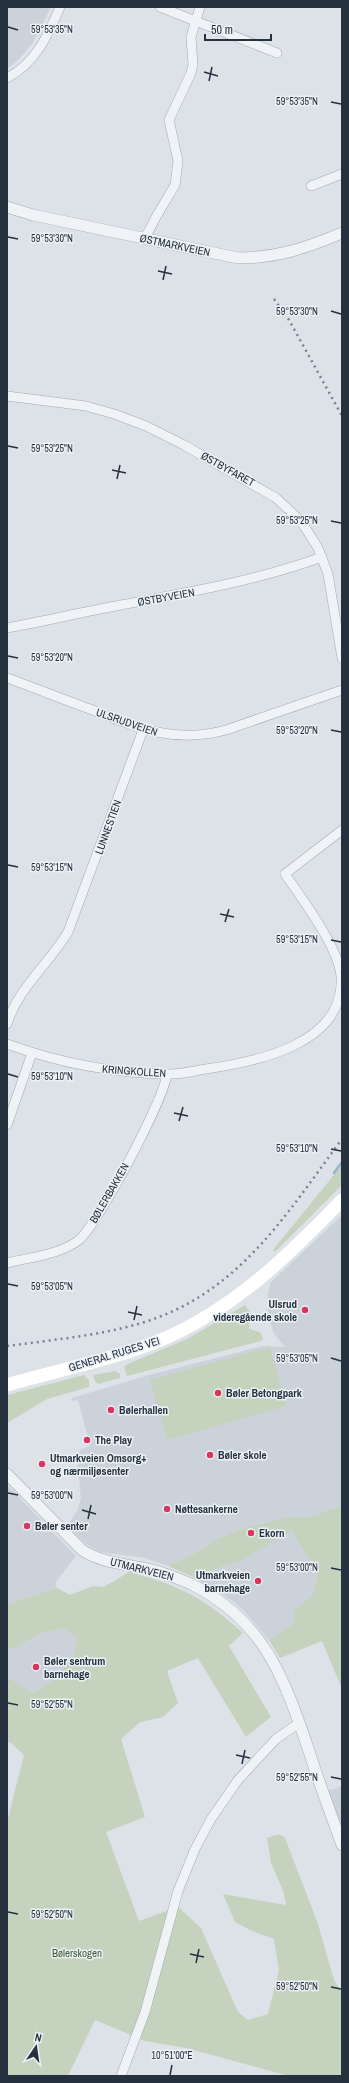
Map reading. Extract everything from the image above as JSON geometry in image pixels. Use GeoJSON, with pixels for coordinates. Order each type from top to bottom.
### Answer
{"type":"FeatureCollection","features":[{"type":"Feature","properties":{"kind":"main road","name":"GENERAL RUGES VEI"},"geometry":{"type":"LineString","coordinates":[[7,1384],[129,1351],[161,1340],[195,1324],[252,1285],[284,1257],[342,1200]]}},
{"type":"Feature","properties":{"kind":"street"},"geometry":{"type":"LineString","coordinates":[[7,78],[24,67],[34,56],[50,31],[60,7]]}},
{"type":"Feature","properties":{"kind":"street"},"geometry":{"type":"LineString","coordinates":[[160,7],[195,22],[278,53]]}},
{"type":"Feature","properties":{"kind":"street"},"geometry":{"type":"LineString","coordinates":[[145,238],[170,195],[178,173],[178,161],[169,120],[191,73],[193,64],[191,37],[200,7]]}},
{"type":"Feature","properties":{"kind":"street"},"geometry":{"type":"LineString","coordinates":[[311,186],[342,174]]}},
{"type":"Feature","properties":{"kind":"street","name":"ØSTMARKVEIEN"},"geometry":{"type":"LineString","coordinates":[[7,207],[28,214],[238,258],[256,258],[287,254],[342,233]]}},
{"type":"Feature","properties":{"kind":"street","name":"ØSTBYFARET"},"geometry":{"type":"LineString","coordinates":[[7,396],[64,403],[103,410],[146,426],[173,439],[240,476],[276,498],[290,510],[308,530],[322,557],[328,574],[342,658]]}},
{"type":"Feature","properties":{"kind":"street","name":"ØSTBYVEIEN"},"geometry":{"type":"LineString","coordinates":[[7,628],[260,578],[322,557]]}},
{"type":"Feature","properties":{"kind":"street","name":"ULSRUDVEIEN"},"geometry":{"type":"LineString","coordinates":[[7,678],[143,730],[173,736],[211,734],[342,690]]}},
{"type":"Feature","properties":{"kind":"street","name":"LUNNESTIEN"},"geometry":{"type":"LineString","coordinates":[[7,1024],[16,1002],[26,987],[55,953],[68,932],[143,730]]}},
{"type":"Feature","properties":{"kind":"street","name":"KRINGKOLLEN"},"geometry":{"type":"LineString","coordinates":[[7,1044],[32,1053],[91,1068],[167,1074],[241,1063],[282,1045],[310,1037],[323,1026],[333,1013],[341,996],[340,976],[333,951],[285,874],[342,830]]}},
{"type":"Feature","properties":{"kind":"street"},"geometry":{"type":"LineString","coordinates":[[7,1125],[32,1053]]}},
{"type":"Feature","properties":{"kind":"street","name":"BØLERBAKKEN"},"geometry":{"type":"LineString","coordinates":[[7,1264],[70,1246],[87,1231],[104,1205],[153,1114],[166,1084],[167,1074]]}},
{"type":"Feature","properties":{"kind":"street","name":"UTMARKVEIEN"},"geometry":{"type":"LineString","coordinates":[[7,1474],[82,1550],[94,1557],[111,1562],[148,1569],[179,1578],[208,1594],[227,1608],[250,1629],[270,1656],[285,1684],[342,1845]]}},
{"type":"Feature","properties":{"kind":"street"},"geometry":{"type":"LineString","coordinates":[[121,2076],[143,2019],[178,1891],[195,1849],[211,1819],[238,1780],[276,1739],[299,1723]]}},
{"type":"Feature","properties":{"kind":"shaded area"},"geometry":{"type":"Polygon","coordinates":[[[7,7],[51,7],[32,44],[19,59],[7,69],[7,7]]]}},
{"type":"Feature","properties":{"kind":"shaded area","name":"Bøler skole"},"geometry":{"type":"Polygon","coordinates":[[[342,1215],[342,1505],[310,1517],[288,1517],[242,1529],[216,1539],[205,1548],[168,1566],[145,1558],[100,1552],[86,1544],[67,1526],[78,1509],[81,1499],[77,1457],[81,1449],[90,1446],[78,1400],[71,1401],[72,1398],[145,1376],[263,1346],[285,1347],[274,1334],[268,1316],[268,1292],[271,1282],[342,1215]]]}},
{"type":"Feature","properties":{"kind":"shaded area","name":"Bøler senter"},"geometry":{"type":"Polygon","coordinates":[[[7,1485],[76,1556],[55,1583],[57,1588],[7,1604],[7,1485]]]}},
{"type":"Feature","properties":{"kind":"shaded area","name":"Utmarkveien barnehage"},"geometry":{"type":"Polygon","coordinates":[[[292,1529],[318,1575],[311,1597],[294,1610],[295,1623],[269,1640],[244,1611],[233,1601],[193,1577],[244,1559],[292,1529]]]}},
{"type":"Feature","properties":{"kind":"shaded area","name":"Bøler sentrum barnehage"},"geometry":{"type":"Polygon","coordinates":[[[63,1628],[77,1637],[74,1659],[58,1676],[46,1686],[32,1693],[8,1679],[7,1648],[16,1648],[39,1634],[63,1628]]]}},
{"type":"Feature","properties":{"kind":"shaded area"},"geometry":{"type":"Polygon","coordinates":[[[342,1786],[342,1831],[328,1791],[342,1786]]]}},
{"type":"Feature","properties":{"kind":"green space"},"geometry":{"type":"Polygon","coordinates":[[[342,1165],[342,1185],[275,1252],[273,1250],[342,1165]]]}},
{"type":"Feature","properties":{"kind":"green space"},"geometry":{"type":"Polygon","coordinates":[[[245,1305],[250,1312],[249,1329],[260,1332],[263,1339],[261,1341],[127,1376],[124,1367],[128,1364],[187,1339],[245,1305]]]}},
{"type":"Feature","properties":{"kind":"green space","name":"Bøler Betongpark"},"geometry":{"type":"Polygon","coordinates":[[[270,1347],[286,1406],[167,1440],[150,1380],[270,1347]]]}},
{"type":"Feature","properties":{"kind":"green space"},"geometry":{"type":"Polygon","coordinates":[[[116,1371],[120,1374],[120,1378],[98,1384],[93,1375],[116,1371]]]}},
{"type":"Feature","properties":{"kind":"green space"},"geometry":{"type":"Polygon","coordinates":[[[84,1375],[89,1380],[89,1387],[47,1399],[7,1423],[7,1395],[84,1375]]]}},
{"type":"Feature","properties":{"kind":"green space"},"geometry":{"type":"Polygon","coordinates":[[[342,1505],[342,1689],[322,1641],[280,1658],[269,1640],[294,1623],[294,1610],[311,1597],[318,1575],[292,1530],[244,1559],[193,1577],[168,1566],[205,1548],[216,1539],[242,1529],[288,1517],[310,1517],[342,1505]]]}},
{"type":"Feature","properties":{"kind":"green space","name":"Bølerskogen"},"geometry":{"type":"Polygon","coordinates":[[[129,1572],[162,1582],[190,1594],[216,1611],[243,1633],[229,1646],[271,1717],[246,1737],[198,1658],[167,1671],[178,1703],[163,1717],[140,1722],[121,1739],[145,1817],[106,1832],[139,1921],[178,1907],[201,1928],[238,2012],[248,2020],[268,2014],[279,1970],[274,1939],[250,1930],[235,1922],[223,1894],[286,1905],[284,1893],[271,1863],[267,1838],[277,1835],[283,1836],[318,1924],[334,1980],[342,1993],[341,2076],[289,2076],[186,2048],[145,2041],[95,2020],[68,2076],[7,2076],[7,1822],[24,1755],[11,1743],[7,1742],[7,1677],[32,1693],[46,1686],[74,1659],[77,1637],[63,1628],[39,1634],[16,1648],[7,1648],[7,1604],[57,1588],[70,1595],[93,1586],[104,1587],[129,1572]]]}},
{"type":"Feature","properties":{"kind":"waterway"},"geometry":{"type":"LineString","coordinates":[[334,1173],[342,1162]]}},
{"type":"Feature","properties":{"kind":"railway"},"geometry":{"type":"LineString","coordinates":[[274,299],[289,320],[342,416]]}},
{"type":"Feature","properties":{"kind":"railway"},"geometry":{"type":"LineString","coordinates":[[7,1346],[90,1335],[138,1324],[173,1311],[204,1294],[231,1273],[256,1250],[279,1224],[342,1139]]}},
{"type":"Feature","properties":{"kind":"place","name":"Ulsrud videregående skole"},"geometry":{"type":"Point","coordinates":[305,1310]}},
{"type":"Feature","properties":{"kind":"place","name":"Bøler Betongpark"},"geometry":{"type":"Point","coordinates":[218,1393]}},
{"type":"Feature","properties":{"kind":"place","name":"Bølerhallen"},"geometry":{"type":"Point","coordinates":[111,1410]}},
{"type":"Feature","properties":{"kind":"place","name":"The Play"},"geometry":{"type":"Point","coordinates":[87,1440]}},
{"type":"Feature","properties":{"kind":"place","name":"Bøler skole"},"geometry":{"type":"Point","coordinates":[210,1455]}},
{"type":"Feature","properties":{"kind":"place","name":"Utmarkveien Omsorg+ og nærmiljøsenter"},"geometry":{"type":"Point","coordinates":[42,1464]}},
{"type":"Feature","properties":{"kind":"place","name":"Nøttesankerne"},"geometry":{"type":"Point","coordinates":[167,1509]}},
{"type":"Feature","properties":{"kind":"place","name":"Bøler senter"},"geometry":{"type":"Point","coordinates":[27,1526]}},
{"type":"Feature","properties":{"kind":"place","name":"Ekorn"},"geometry":{"type":"Point","coordinates":[251,1533]}},
{"type":"Feature","properties":{"kind":"place","name":"Utmarkveien barnehage"},"geometry":{"type":"Point","coordinates":[258,1581]}},
{"type":"Feature","properties":{"kind":"place","name":"Bøler sentrum barnehage"},"geometry":{"type":"Point","coordinates":[36,1667]}}]}
